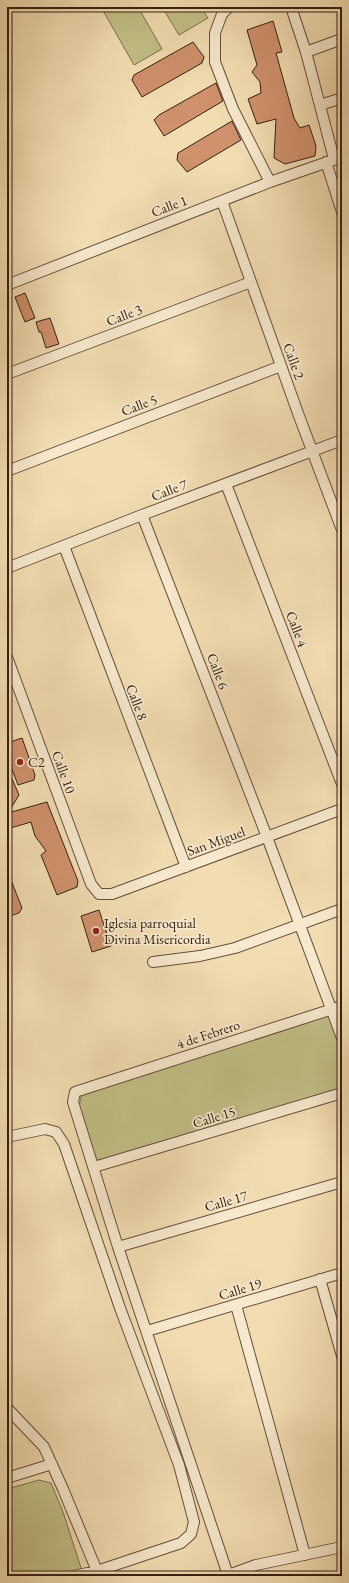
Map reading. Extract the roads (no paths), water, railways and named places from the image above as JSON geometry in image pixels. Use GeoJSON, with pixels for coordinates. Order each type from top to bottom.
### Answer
{"type":"FeatureCollection","features":[{"type":"Feature","properties":{"kind":"street"},"geometry":{"type":"LineString","coordinates":[[229,7],[222,14],[215,33],[215,62],[233,109],[270,182]]}},
{"type":"Feature","properties":{"kind":"street"},"geometry":{"type":"LineString","coordinates":[[291,7],[306,52],[334,159],[342,212]]}},
{"type":"Feature","properties":{"kind":"street"},"geometry":{"type":"LineString","coordinates":[[306,52],[342,39]]}},
{"type":"Feature","properties":{"kind":"street"},"geometry":{"type":"LineString","coordinates":[[320,105],[342,98]]}},
{"type":"Feature","properties":{"kind":"street","name":"Calle 1"},"geometry":{"type":"LineString","coordinates":[[7,285],[222,200],[334,159]]}},
{"type":"Feature","properties":{"kind":"street","name":"Calle 2"},"geometry":{"type":"LineString","coordinates":[[222,200],[281,366],[342,530]]}},
{"type":"Feature","properties":{"kind":"street","name":"Calle 3"},"geometry":{"type":"LineString","coordinates":[[7,374],[251,282]]}},
{"type":"Feature","properties":{"kind":"street","name":"Calle 5"},"geometry":{"type":"LineString","coordinates":[[7,470],[281,366]]}},
{"type":"Feature","properties":{"kind":"street","name":"Calle 7"},"geometry":{"type":"LineString","coordinates":[[7,568],[142,515],[342,440]]}},
{"type":"Feature","properties":{"kind":"street","name":"Calle 4"},"geometry":{"type":"LineString","coordinates":[[226,484],[342,784]]}},
{"type":"Feature","properties":{"kind":"street","name":"Calle 6"},"geometry":{"type":"LineString","coordinates":[[142,515],[267,837],[342,1038]]}},
{"type":"Feature","properties":{"kind":"street","name":"Calle 8"},"geometry":{"type":"LineString","coordinates":[[64,546],[186,867]]}},
{"type":"Feature","properties":{"kind":"street","name":"Calle 10"},"geometry":{"type":"LineString","coordinates":[[7,657],[91,884],[99,894]]}},
{"type":"Feature","properties":{"kind":"street","name":"San Miguel"},"geometry":{"type":"LineString","coordinates":[[99,894],[112,894],[342,809]]}},
{"type":"Feature","properties":{"kind":"street"},"geometry":{"type":"LineString","coordinates":[[153,962],[200,956],[235,948],[342,909]]}},
{"type":"Feature","properties":{"kind":"street","name":"4 de Febrero"},"geometry":{"type":"LineString","coordinates":[[94,1167],[73,1102],[75,1092],[342,1006]]}},
{"type":"Feature","properties":{"kind":"street","name":"Calle 15"},"geometry":{"type":"LineString","coordinates":[[94,1167],[342,1093]]}},
{"type":"Feature","properties":{"kind":"street"},"geometry":{"type":"LineString","coordinates":[[7,1137],[46,1129],[56,1132],[64,1144],[120,1308],[179,1465],[194,1522],[191,1534],[181,1543],[97,1571],[73,1576]]}},
{"type":"Feature","properties":{"kind":"street"},"geometry":{"type":"LineString","coordinates":[[94,1167],[118,1247],[227,1575],[256,1565],[342,1547]]}},
{"type":"Feature","properties":{"kind":"street","name":"Calle 17"},"geometry":{"type":"LineString","coordinates":[[118,1247],[342,1182]]}},
{"type":"Feature","properties":{"kind":"street","name":"Calle 19"},"geometry":{"type":"LineString","coordinates":[[147,1331],[342,1273]]}},
{"type":"Feature","properties":{"kind":"street"},"geometry":{"type":"LineString","coordinates":[[320,1279],[342,1356]]}},
{"type":"Feature","properties":{"kind":"street"},"geometry":{"type":"LineString","coordinates":[[236,1305],[306,1555]]}},
{"type":"Feature","properties":{"kind":"street"},"geometry":{"type":"LineString","coordinates":[[7,1408],[44,1447],[97,1571]]}},
{"type":"Feature","properties":{"kind":"street"},"geometry":{"type":"LineString","coordinates":[[7,1478],[52,1464]]}},
{"type":"Feature","properties":{"kind":"place","name":"C2"},"geometry":{"type":"Point","coordinates":[20,762]}},
{"type":"Feature","properties":{"kind":"place","name":"Iglesia parroquial Divina Misericordia"},"geometry":{"type":"Point","coordinates":[96,931]}}]}
